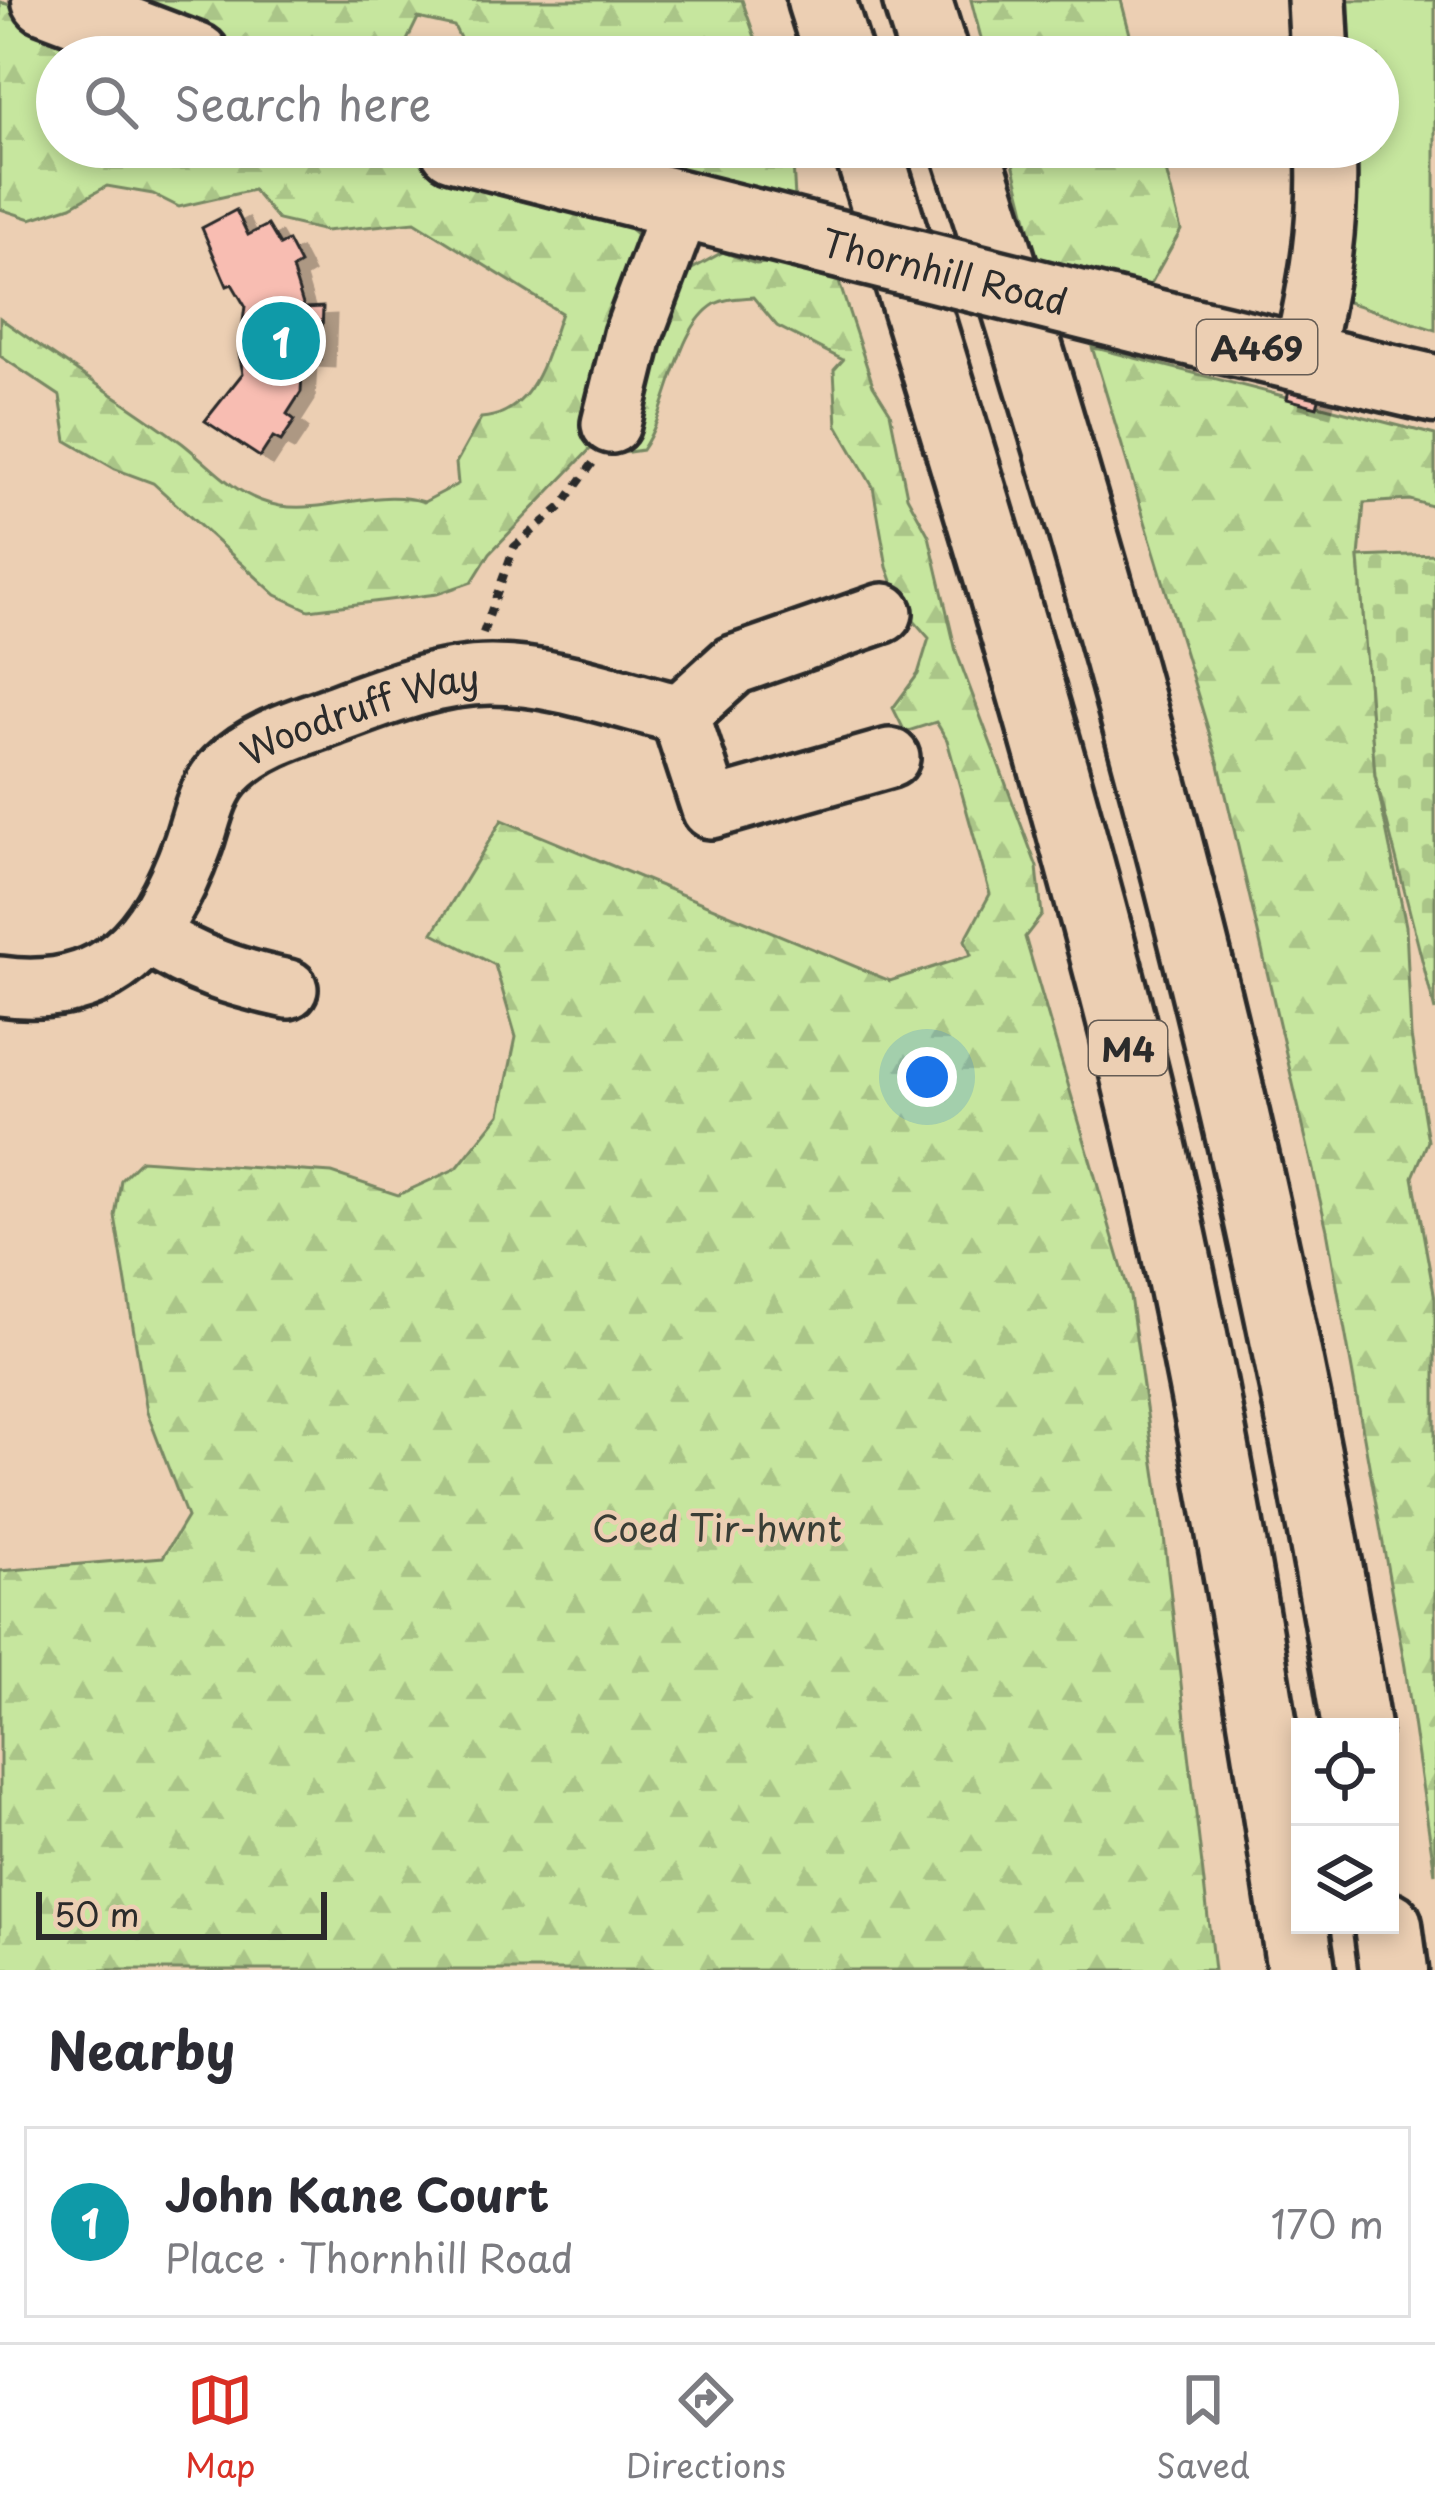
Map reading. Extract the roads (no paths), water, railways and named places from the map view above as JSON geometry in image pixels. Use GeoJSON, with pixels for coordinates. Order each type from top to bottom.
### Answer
{"type":"FeatureCollection","features":[{"type":"Feature","properties":{"kind":"main road"},"geometry":{"type":"LineString","coordinates":[[46,0],[141,36]]}},
{"type":"Feature","properties":{"kind":"main road"},"geometry":{"type":"LineString","coordinates":[[821,0],[832,36]]}},
{"type":"Feature","properties":{"kind":"main road"},"geometry":{"type":"LineString","coordinates":[[916,0],[928,36]]}},
{"type":"Feature","properties":{"kind":"main road","name":"Thornhill Road"},"geometry":{"type":"LineString","coordinates":[[533,168],[1435,389]]}},
{"type":"Feature","properties":{"kind":"main road","name":"M4"},"geometry":{"type":"LineString","coordinates":[[874,168],[1026,657],[1137,1085],[1238,1583],[1301,1970]]}},
{"type":"Feature","properties":{"kind":"main road","name":"M4"},"geometry":{"type":"LineString","coordinates":[[971,168],[1123,659],[1174,859],[1270,1270],[1354,1718]]}},
{"type":"Feature","properties":{"kind":"main road"},"geometry":{"type":"LineString","coordinates":[[1389,1934],[1394,1970]]}},
{"type":"Feature","properties":{"kind":"street"},"geometry":{"type":"LineString","coordinates":[[1317,0],[1319,36]]}},
{"type":"Feature","properties":{"kind":"street"},"geometry":{"type":"LineString","coordinates":[[1302,358],[1322,271],[1327,168]]}},
{"type":"Feature","properties":{"kind":"street"},"geometry":{"type":"LineString","coordinates":[[611,424],[633,335],[681,207]]}},
{"type":"Feature","properties":{"kind":"street"},"geometry":{"type":"LineString","coordinates":[[883,614],[734,665],[680,714],[710,809],[890,758]]}},
{"type":"Feature","properties":{"kind":"street","name":"Woodruff Way"},"geometry":{"type":"LineString","coordinates":[[0,986],[33,990],[96,976],[148,935],[178,880],[213,785],[245,754],[346,710],[467,676],[532,680],[680,714]]}},
{"type":"Feature","properties":{"kind":"street"},"geometry":{"type":"LineString","coordinates":[[148,935],[209,970],[288,989]]}},
{"type":"Feature","properties":{"kind":"place","name":"John Kane Court"},"geometry":{"type":"Point","coordinates":[281,341]}},
{"type":"Feature","properties":{"kind":"park label","name":"Coed Tir-hwnt"},"geometry":{"type":"Point","coordinates":[717,1527]}}]}
